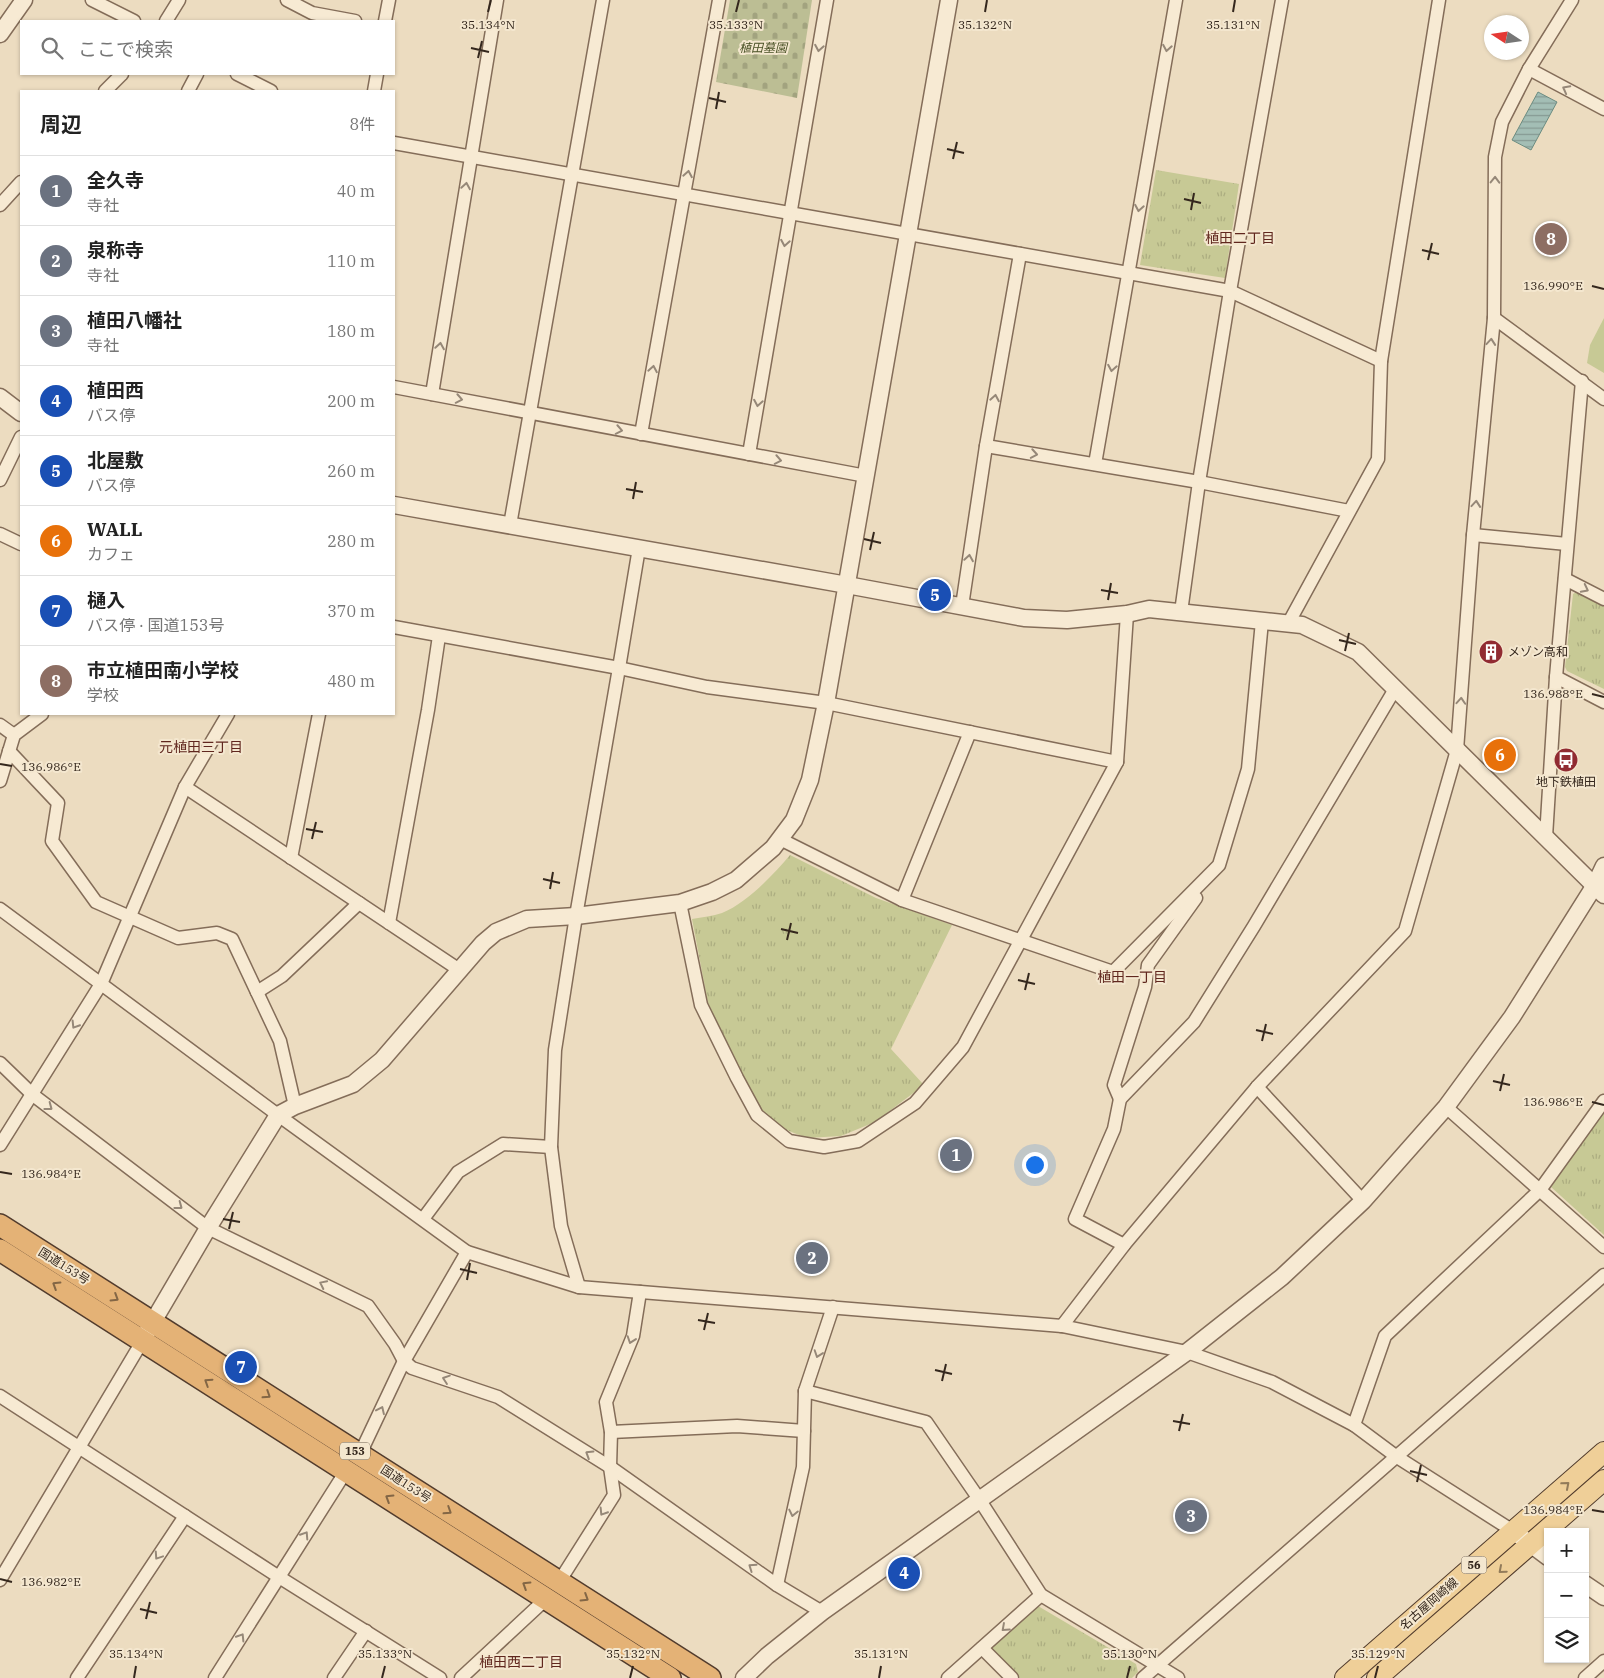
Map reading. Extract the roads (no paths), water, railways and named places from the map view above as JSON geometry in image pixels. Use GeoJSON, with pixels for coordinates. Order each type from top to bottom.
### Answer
{"type":"FeatureCollection","features":[{"type":"Feature","properties":{"kind":"highway","name":"国道153号"},"geometry":{"type":"LineString","coordinates":[[0,1225],[360,1454],[553,1590],[670,1678]]}},
{"type":"Feature","properties":{"kind":"highway","name":"国道153号"},"geometry":{"type":"LineString","coordinates":[[0,1250],[346,1471],[710,1678]]}},
{"type":"Feature","properties":{"kind":"main road","name":"名古屋岡崎線"},"geometry":{"type":"LineString","coordinates":[[1345,1678],[1604,1452]]}},
{"type":"Feature","properties":{"kind":"main road","name":"名古屋岡崎線"},"geometry":{"type":"LineString","coordinates":[[1377,1678],[1604,1480]]}},
{"type":"Feature","properties":{"kind":"street"},"geometry":{"type":"LineString","coordinates":[[0,34],[24,0]]}},
{"type":"Feature","properties":{"kind":"street"},"geometry":{"type":"LineString","coordinates":[[92,0],[132,20]]}},
{"type":"Feature","properties":{"kind":"street"},"geometry":{"type":"LineString","coordinates":[[167,20],[179,0]]}},
{"type":"Feature","properties":{"kind":"street"},"geometry":{"type":"LineString","coordinates":[[287,0],[312,13],[350,20]]}},
{"type":"Feature","properties":{"kind":"street"},"geometry":{"type":"LineString","coordinates":[[385,20],[389,0]]}},
{"type":"Feature","properties":{"kind":"street"},"geometry":{"type":"LineString","coordinates":[[432,394],[497,0]]}},
{"type":"Feature","properties":{"kind":"street"},"geometry":{"type":"LineString","coordinates":[[510,525],[603,0]]}},
{"type":"Feature","properties":{"kind":"street"},"geometry":{"type":"LineString","coordinates":[[641,434],[719,0]]}},
{"type":"Feature","properties":{"kind":"street"},"geometry":{"type":"LineString","coordinates":[[749,454],[828,0]]}},
{"type":"Feature","properties":{"kind":"street"},"geometry":{"type":"LineString","coordinates":[[0,1580],[208,1228],[278,1115],[295,1106],[353,1084],[382,1060],[461,971],[483,943],[496,932],[527,919],[576,916],[680,903],[712,892],[736,880],[773,848],[794,820],[810,780],[826,703],[949,0]]}},
{"type":"Feature","properties":{"kind":"street"},"geometry":{"type":"LineString","coordinates":[[1095,464],[1176,0]]}},
{"type":"Feature","properties":{"kind":"street"},"geometry":{"type":"LineString","coordinates":[[1181,612],[1199,482],[1230,291],[1282,0]]}},
{"type":"Feature","properties":{"kind":"street"},"geometry":{"type":"LineString","coordinates":[[1288,624],[1378,459],[1381,361],[1438,0]]}},
{"type":"Feature","properties":{"kind":"street"},"geometry":{"type":"LineString","coordinates":[[1062,1326],[1124,1245],[1257,1087],[1406,931],[1457,750],[1473,535],[1494,318],[1495,157],[1502,122],[1529,68],[1572,0]]}},
{"type":"Feature","properties":{"kind":"street"},"geometry":{"type":"LineString","coordinates":[[1529,68],[1604,109]]}},
{"type":"Feature","properties":{"kind":"street"},"geometry":{"type":"LineString","coordinates":[[106,90],[121,75]]}},
{"type":"Feature","properties":{"kind":"street"},"geometry":{"type":"LineString","coordinates":[[189,90],[196,75]]}},
{"type":"Feature","properties":{"kind":"street"},"geometry":{"type":"LineString","coordinates":[[239,75],[269,90]]}},
{"type":"Feature","properties":{"kind":"street"},"geometry":{"type":"LineString","coordinates":[[374,90],[376,75]]}},
{"type":"Feature","properties":{"kind":"street"},"geometry":{"type":"LineString","coordinates":[[395,143],[1230,291],[1381,361]]}},
{"type":"Feature","properties":{"kind":"street"},"geometry":{"type":"LineString","coordinates":[[0,205],[20,183]]}},
{"type":"Feature","properties":{"kind":"street"},"geometry":{"type":"LineString","coordinates":[[962,606],[986,446],[1020,254]]}},
{"type":"Feature","properties":{"kind":"street"},"geometry":{"type":"LineString","coordinates":[[1494,318],[1604,399]]}},
{"type":"Feature","properties":{"kind":"street"},"geometry":{"type":"LineString","coordinates":[[1546,837],[1556,677],[1582,381]]}},
{"type":"Feature","properties":{"kind":"street"},"geometry":{"type":"LineString","coordinates":[[395,387],[866,476]]}},
{"type":"Feature","properties":{"kind":"street"},"geometry":{"type":"LineString","coordinates":[[0,396],[20,411]]}},
{"type":"Feature","properties":{"kind":"street"},"geometry":{"type":"LineString","coordinates":[[0,480],[20,439]]}},
{"type":"Feature","properties":{"kind":"street"},"geometry":{"type":"LineString","coordinates":[[986,446],[1199,482],[1349,511]]}},
{"type":"Feature","properties":{"kind":"street"},"geometry":{"type":"LineString","coordinates":[[395,505],[1024,618],[1067,620],[1127,614],[1149,609],[1302,625],[1358,652],[1599,890]]}},
{"type":"Feature","properties":{"kind":"street"},"geometry":{"type":"LineString","coordinates":[[0,534],[20,544]]}},
{"type":"Feature","properties":{"kind":"street"},"geometry":{"type":"LineString","coordinates":[[1473,535],[1567,544]]}},
{"type":"Feature","properties":{"kind":"street"},"geometry":{"type":"LineString","coordinates":[[579,1287],[562,1226],[551,1147],[555,1050],[638,548]]}},
{"type":"Feature","properties":{"kind":"street"},"geometry":{"type":"LineString","coordinates":[[1565,580],[1604,599]]}},
{"type":"Feature","properties":{"kind":"street"},"geometry":{"type":"LineString","coordinates":[[680,903],[701,1005],[757,1115],[789,1141],[824,1147],[858,1141],[914,1103],[963,1047],[1117,762],[1127,614]]}},
{"type":"Feature","properties":{"kind":"street"},"geometry":{"type":"LineString","coordinates":[[1120,1099],[1114,1085],[1145,987],[1148,964],[1219,865],[1248,769],[1262,621]]}},
{"type":"Feature","properties":{"kind":"street"},"geometry":{"type":"LineString","coordinates":[[395,627],[619,668],[707,687],[826,703],[1117,762]]}},
{"type":"Feature","properties":{"kind":"street"},"geometry":{"type":"LineString","coordinates":[[389,923],[428,710],[439,636]]}},
{"type":"Feature","properties":{"kind":"street"},"geometry":{"type":"LineString","coordinates":[[1556,677],[1604,702]]}},
{"type":"Feature","properties":{"kind":"street"},"geometry":{"type":"LineString","coordinates":[[1124,1245],[1075,1220],[1114,1129],[1120,1099],[1194,1022],[1254,926],[1395,688]]}},
{"type":"Feature","properties":{"kind":"street"},"geometry":{"type":"LineString","coordinates":[[0,781],[14,735],[41,715]]}},
{"type":"Feature","properties":{"kind":"street"},"geometry":{"type":"LineString","coordinates":[[0,1145],[101,984],[186,787],[227,715]]}},
{"type":"Feature","properties":{"kind":"street"},"geometry":{"type":"LineString","coordinates":[[291,858],[319,715]]}},
{"type":"Feature","properties":{"kind":"street"},"geometry":{"type":"LineString","coordinates":[[0,725],[14,735]]}},
{"type":"Feature","properties":{"kind":"street"},"geometry":{"type":"LineString","coordinates":[[902,900],[970,732]]}},
{"type":"Feature","properties":{"kind":"street"},"geometry":{"type":"LineString","coordinates":[[9,751],[58,803],[52,841],[96,902],[178,938],[217,933],[232,939],[280,1041],[295,1106]]}},
{"type":"Feature","properties":{"kind":"street"},"geometry":{"type":"LineString","coordinates":[[186,787],[461,971]]}},
{"type":"Feature","properties":{"kind":"street"},"geometry":{"type":"LineString","coordinates":[[780,839],[902,900],[1113,972],[1219,865]]}},
{"type":"Feature","properties":{"kind":"street"},"geometry":{"type":"LineString","coordinates":[[744,1678],[822,1612],[1187,1352],[1282,1278],[1363,1201],[1446,1107],[1512,1017],[1599,890],[1604,866]]}},
{"type":"Feature","properties":{"kind":"street"},"geometry":{"type":"LineString","coordinates":[[257,992],[282,976],[359,903]]}},
{"type":"Feature","properties":{"kind":"street"},"geometry":{"type":"LineString","coordinates":[[0,909],[467,1252],[579,1287],[1062,1326],[1187,1352],[1272,1382],[1354,1425],[1397,1457],[1513,1530],[1544,1554]]}},
{"type":"Feature","properties":{"kind":"street"},"geometry":{"type":"LineString","coordinates":[[0,1063],[33,1095],[208,1228],[368,1306],[395,1344],[404,1361],[412,1368],[498,1397],[610,1467],[777,1584],[822,1612]]}},
{"type":"Feature","properties":{"kind":"street"},"geometry":{"type":"LineString","coordinates":[[1257,1087],[1363,1201]]}},
{"type":"Feature","properties":{"kind":"street"},"geometry":{"type":"LineString","coordinates":[[1354,1425],[1385,1336],[1540,1190],[1604,1102]]}},
{"type":"Feature","properties":{"kind":"street"},"geometry":{"type":"LineString","coordinates":[[1446,1107],[1604,1247]]}},
{"type":"Feature","properties":{"kind":"street"},"geometry":{"type":"LineString","coordinates":[[423,1219],[458,1172],[503,1144],[551,1147]]}},
{"type":"Feature","properties":{"kind":"street"},"geometry":{"type":"LineString","coordinates":[[360,1454],[404,1361],[467,1252]]}},
{"type":"Feature","properties":{"kind":"street"},"geometry":{"type":"LineString","coordinates":[[1143,1678],[1604,1275]]}},
{"type":"Feature","properties":{"kind":"street"},"geometry":{"type":"LineString","coordinates":[[461,1678],[553,1590],[614,1495],[610,1467],[610,1432],[606,1402],[633,1336],[640,1292]]}},
{"type":"Feature","properties":{"kind":"street"},"geometry":{"type":"LineString","coordinates":[[777,1584],[803,1467],[805,1391],[833,1307]]}},
{"type":"Feature","properties":{"kind":"street"},"geometry":{"type":"LineString","coordinates":[[805,1391],[926,1422],[979,1499],[1041,1595],[1178,1678]]}},
{"type":"Feature","properties":{"kind":"street"},"geometry":{"type":"LineString","coordinates":[[0,1396],[440,1678]]}},
{"type":"Feature","properties":{"kind":"street"},"geometry":{"type":"LineString","coordinates":[[610,1432],[737,1426],[804,1431]]}},
{"type":"Feature","properties":{"kind":"street"},"geometry":{"type":"LineString","coordinates":[[215,1678],[346,1471]]}},
{"type":"Feature","properties":{"kind":"street"},"geometry":{"type":"LineString","coordinates":[[77,1678],[185,1516]]}},
{"type":"Feature","properties":{"kind":"street"},"geometry":{"type":"LineString","coordinates":[[1589,1587],[1604,1597]]}},
{"type":"Feature","properties":{"kind":"street"},"geometry":{"type":"LineString","coordinates":[[948,1678],[1041,1595]]}},
{"type":"Feature","properties":{"kind":"street"},"geometry":{"type":"LineString","coordinates":[[334,1678],[366,1631]]}},
{"type":"Feature","properties":{"kind":"street"},"geometry":{"type":"LineString","coordinates":[[982,1648],[1012,1678]]}},
{"type":"Feature","properties":{"kind":"street"},"geometry":{"type":"LineString","coordinates":[[1585,1678],[1604,1661]]}},
{"type":"Feature","properties":{"kind":"water"},"geometry":{"type":"Polygon","coordinates":[[[1538,92],[1557,102],[1531,150],[1512,140],[1538,92]]]}},
{"type":"Feature","properties":{"kind":"place","name":"市立植田南小学校"},"geometry":{"type":"Point","coordinates":[1551,239]}},
{"type":"Feature","properties":{"kind":"place","name":"北屋敷"},"geometry":{"type":"Point","coordinates":[935,595]}},
{"type":"Feature","properties":{"kind":"place","name":"メゾン高和"},"geometry":{"type":"Point","coordinates":[1491,652]}},
{"type":"Feature","properties":{"kind":"place","name":"WALL"},"geometry":{"type":"Point","coordinates":[1500,755]}},
{"type":"Feature","properties":{"kind":"place","name":"地下鉄植田"},"geometry":{"type":"Point","coordinates":[1566,760]}},
{"type":"Feature","properties":{"kind":"place","name":"全久寺"},"geometry":{"type":"Point","coordinates":[956,1155]}},
{"type":"Feature","properties":{"kind":"place","name":"泉称寺"},"geometry":{"type":"Point","coordinates":[812,1258]}},
{"type":"Feature","properties":{"kind":"place","name":"樋入"},"geometry":{"type":"Point","coordinates":[241,1367]}},
{"type":"Feature","properties":{"kind":"place","name":"植田八幡社"},"geometry":{"type":"Point","coordinates":[1191,1516]}},
{"type":"Feature","properties":{"kind":"place","name":"植田西"},"geometry":{"type":"Point","coordinates":[904,1573]}},
{"type":"Feature","properties":{"kind":"district","name":"植田二丁目"},"geometry":{"type":"Point","coordinates":[1240,238]}},
{"type":"Feature","properties":{"kind":"district","name":"元植田三丁目"},"geometry":{"type":"Point","coordinates":[201,747]}},
{"type":"Feature","properties":{"kind":"district","name":"植田一丁目"},"geometry":{"type":"Point","coordinates":[1132,977]}},
{"type":"Feature","properties":{"kind":"district","name":"植田西二丁目"},"geometry":{"type":"Point","coordinates":[521,1662]}},
{"type":"Feature","properties":{"kind":"park label","name":"植田墓園"},"geometry":{"type":"Point","coordinates":[763,48]}}]}
